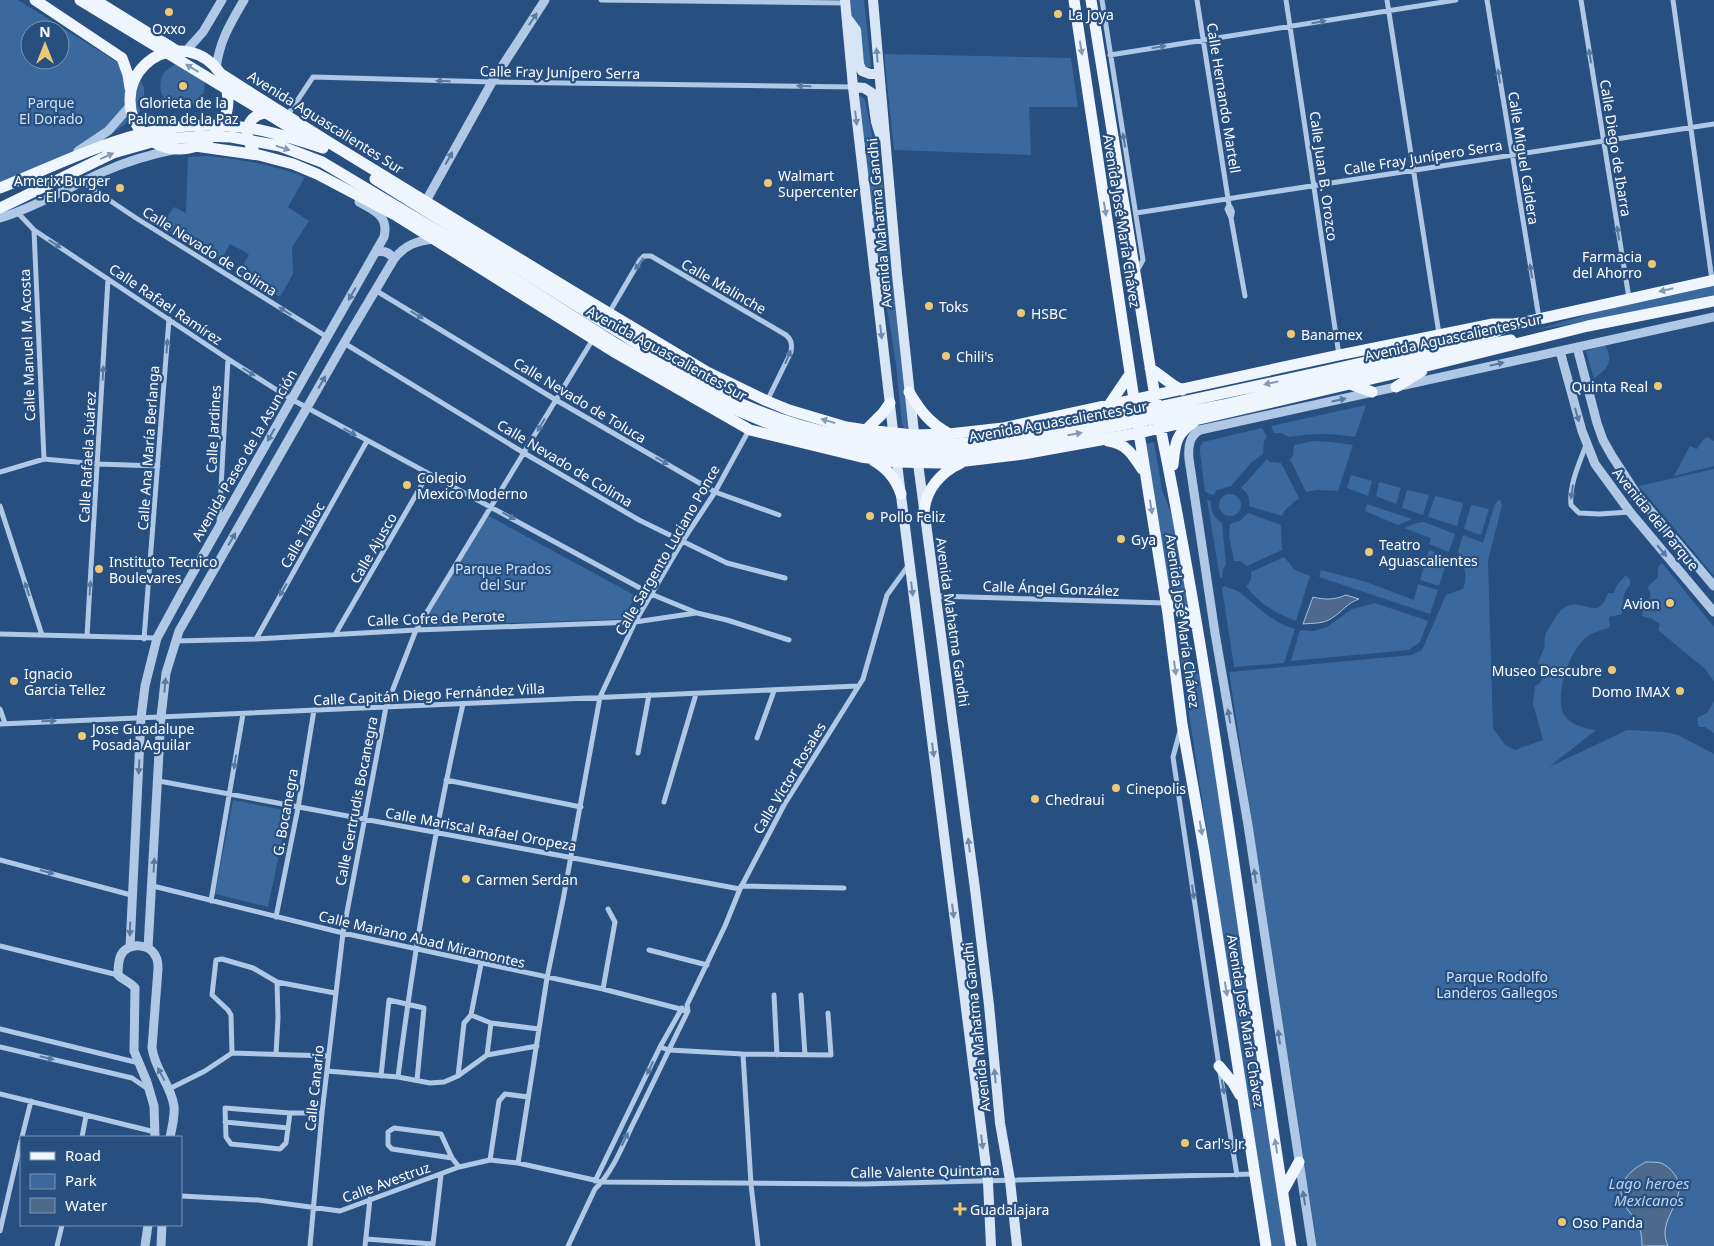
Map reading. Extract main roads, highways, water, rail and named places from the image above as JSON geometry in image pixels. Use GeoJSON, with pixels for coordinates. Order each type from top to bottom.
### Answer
{"type":"FeatureCollection","features":[{"type":"Feature","properties":{"kind":"main road","name":"Avenida Aguascalientes Sur"},"geometry":{"type":"LineString","coordinates":[[35,0],[122,58],[131,92]]}},
{"type":"Feature","properties":{"kind":"main road"},"geometry":{"type":"LineString","coordinates":[[80,0],[323,148]]}},
{"type":"Feature","properties":{"kind":"main road","name":"Avenida Aguascalientes Sur"},"geometry":{"type":"LineString","coordinates":[[95,0],[181,52],[202,57],[218,71],[286,116],[714,376],[789,410],[866,430],[893,433],[949,434],[1018,425],[1339,355],[1493,324],[1514,324],[1539,319],[1713,280]]}},
{"type":"Feature","properties":{"kind":"main road","name":"Avenida Mahatma Gandhi"},"geometry":{"type":"LineString","coordinates":[[873,0],[909,392],[988,996],[1000,1123],[1010,1180],[1017,1246]]}},
{"type":"Feature","properties":{"kind":"main road","name":"Avenida José María Chávez"},"geometry":{"type":"LineString","coordinates":[[1074,0],[1166,603],[1182,724],[1206,859],[1266,1246]]}},
{"type":"Feature","properties":{"kind":"main road","name":"Avenida José María Chávez"},"geometry":{"type":"LineString","coordinates":[[1091,0],[1154,396],[1172,477],[1204,674],[1291,1246]]}},
{"type":"Feature","properties":{"kind":"main road","name":"Avenida Mahatma Gandhi"},"geometry":{"type":"LineString","coordinates":[[846,1],[853,87],[896,462],[988,1182],[991,1246]]}},
{"type":"Feature","properties":{"kind":"main road"},"geometry":{"type":"LineString","coordinates":[[847,18],[856,30],[859,64],[862,71],[870,74],[879,74]]}},
{"type":"Feature","properties":{"kind":"main road","name":"Avenida Aguascalientes Sur"},"geometry":{"type":"LineString","coordinates":[[181,52],[158,57],[142,68],[134,79],[130,106],[134,119],[141,131],[151,140],[177,149],[195,146],[205,142],[214,135],[225,116],[228,106],[225,84],[218,71]]}},
{"type":"Feature","properties":{"kind":"main road"},"geometry":{"type":"LineString","coordinates":[[853,87],[864,88],[872,93],[876,122],[886,153]]}},
{"type":"Feature","properties":{"kind":"main road"},"geometry":{"type":"LineString","coordinates":[[259,154],[251,146],[248,136],[249,124],[253,118],[267,113],[286,116]]}},
{"type":"Feature","properties":{"kind":"main road","name":"Avenida Aguascalientes Sur"},"geometry":{"type":"LineString","coordinates":[[0,188],[110,143],[156,130],[179,126],[213,125],[248,128],[282,135],[323,148],[631,340],[722,394],[791,423],[887,442],[947,444],[994,439],[1234,391],[1495,332],[1514,324]]}},
{"type":"Feature","properties":{"kind":"main road","name":"Avenida Aguascalientes Sur"},"geometry":{"type":"LineString","coordinates":[[0,208],[113,153],[159,140],[202,136],[231,137],[280,146],[322,162],[460,245],[616,344],[727,406],[774,426],[817,438],[865,449],[906,453],[966,454],[1012,447],[1224,406],[1428,357],[1714,301]]}},
{"type":"Feature","properties":{"kind":"main road","name":"Avenida Aguascalientes Sur"},"geometry":{"type":"LineString","coordinates":[[195,146],[259,154],[293,164],[317,174],[397,216],[593,339],[750,430],[860,457],[896,462],[918,463],[984,459],[1023,454],[1161,428],[1204,424],[1256,406],[1588,326]]}},
{"type":"Feature","properties":{"kind":"main road"},"geometry":{"type":"LineString","coordinates":[[1396,387],[1431,365]]}},
{"type":"Feature","properties":{"kind":"main road"},"geometry":{"type":"LineString","coordinates":[[1150,368],[1182,390]]}},
{"type":"Feature","properties":{"kind":"main road"},"geometry":{"type":"LineString","coordinates":[[1256,406],[1249,401],[1246,395],[1246,388],[1253,378],[1265,371]]}},
{"type":"Feature","properties":{"kind":"main road"},"geometry":{"type":"LineString","coordinates":[[1109,406],[1130,374]]}},
{"type":"Feature","properties":{"kind":"main road"},"geometry":{"type":"LineString","coordinates":[[1350,384],[1372,392]]}},
{"type":"Feature","properties":{"kind":"main road"},"geometry":{"type":"LineString","coordinates":[[909,392],[928,419],[935,426],[949,434]]}},
{"type":"Feature","properties":{"kind":"main road"},"geometry":{"type":"LineString","coordinates":[[866,430],[884,413],[890,403]]}},
{"type":"Feature","properties":{"kind":"main road"},"geometry":{"type":"LineString","coordinates":[[1172,477],[1177,439],[1188,426],[1204,424]]}},
{"type":"Feature","properties":{"kind":"main road"},"geometry":{"type":"LineString","coordinates":[[876,459],[884,454],[886,445],[879,431]]}},
{"type":"Feature","properties":{"kind":"main road"},"geometry":{"type":"LineString","coordinates":[[982,431],[974,437],[972,447],[977,456],[984,459]]}},
{"type":"Feature","properties":{"kind":"main road"},"geometry":{"type":"LineString","coordinates":[[1099,440],[1116,442],[1125,446],[1146,474]]}},
{"type":"Feature","properties":{"kind":"main road"},"geometry":{"type":"LineString","coordinates":[[860,457],[875,461],[887,470],[896,481],[900,494]]}},
{"type":"Feature","properties":{"kind":"main road"},"geometry":{"type":"LineString","coordinates":[[924,510],[926,498],[938,479],[950,468],[966,461]]}},
{"type":"Feature","properties":{"kind":"main road"},"geometry":{"type":"LineString","coordinates":[[1166,603],[1186,612],[1197,632]]}},
{"type":"Feature","properties":{"kind":"main road"},"geometry":{"type":"LineString","coordinates":[[1219,1066],[1233,1083],[1244,1106]]}},
{"type":"Feature","properties":{"kind":"main road"},"geometry":{"type":"LineString","coordinates":[[1283,1191],[1299,1162]]}},
{"type":"Feature","properties":{"kind":"water"},"geometry":{"type":"Polygon","coordinates":[[[1346,595],[1359,599],[1329,620],[1303,624],[1313,597],[1330,599],[1346,595]]]}},
{"type":"Feature","properties":{"kind":"water","name":"Lago heroes Mexicanos"},"geometry":{"type":"Polygon","coordinates":[[[1646,1162],[1665,1165],[1672,1171],[1678,1183],[1679,1191],[1677,1198],[1666,1224],[1665,1238],[1668,1246],[1642,1246],[1641,1234],[1636,1220],[1622,1199],[1621,1192],[1625,1180],[1634,1170],[1646,1162]]]}},
{"type":"Feature","properties":{"kind":"place","name":"Oxxo"},"geometry":{"type":"Point","coordinates":[169,12]}},
{"type":"Feature","properties":{"kind":"place","name":"La Joya"},"geometry":{"type":"Point","coordinates":[1058,14]}},
{"type":"Feature","properties":{"kind":"place","name":"Glorieta de la Paloma de la Paz"},"geometry":{"type":"Point","coordinates":[183,86]}},
{"type":"Feature","properties":{"kind":"place","name":"Walmart Supercenter"},"geometry":{"type":"Point","coordinates":[768,183]}},
{"type":"Feature","properties":{"kind":"place","name":"Amerix Burger - El Dorado"},"geometry":{"type":"Point","coordinates":[120,188]}},
{"type":"Feature","properties":{"kind":"place","name":"Farmacia del Ahorro"},"geometry":{"type":"Point","coordinates":[1652,264]}},
{"type":"Feature","properties":{"kind":"place","name":"Toks"},"geometry":{"type":"Point","coordinates":[929,306]}},
{"type":"Feature","properties":{"kind":"place","name":"HSBC"},"geometry":{"type":"Point","coordinates":[1021,313]}},
{"type":"Feature","properties":{"kind":"place","name":"Banamex"},"geometry":{"type":"Point","coordinates":[1291,334]}},
{"type":"Feature","properties":{"kind":"place","name":"Chili's"},"geometry":{"type":"Point","coordinates":[946,356]}},
{"type":"Feature","properties":{"kind":"place","name":"Quinta Real"},"geometry":{"type":"Point","coordinates":[1658,386]}},
{"type":"Feature","properties":{"kind":"place","name":"Colegio Mexico Moderno"},"geometry":{"type":"Point","coordinates":[407,485]}},
{"type":"Feature","properties":{"kind":"place","name":"Pollo Feliz"},"geometry":{"type":"Point","coordinates":[870,516]}},
{"type":"Feature","properties":{"kind":"place","name":"Gya"},"geometry":{"type":"Point","coordinates":[1121,539]}},
{"type":"Feature","properties":{"kind":"place","name":"Teatro Aguascalientes"},"geometry":{"type":"Point","coordinates":[1369,552]}},
{"type":"Feature","properties":{"kind":"place","name":"Instituto Tecnico Boulevares"},"geometry":{"type":"Point","coordinates":[99,569]}},
{"type":"Feature","properties":{"kind":"place","name":"Avion"},"geometry":{"type":"Point","coordinates":[1670,603]}},
{"type":"Feature","properties":{"kind":"place","name":"Museo Descubre"},"geometry":{"type":"Point","coordinates":[1612,670]}},
{"type":"Feature","properties":{"kind":"place","name":"Ignacio Garcia Tellez"},"geometry":{"type":"Point","coordinates":[14,681]}},
{"type":"Feature","properties":{"kind":"place","name":"Domo IMAX"},"geometry":{"type":"Point","coordinates":[1680,691]}},
{"type":"Feature","properties":{"kind":"place","name":"Jose Guadalupe Posada Aguilar"},"geometry":{"type":"Point","coordinates":[82,736]}},
{"type":"Feature","properties":{"kind":"place","name":"Cinepolis"},"geometry":{"type":"Point","coordinates":[1116,788]}},
{"type":"Feature","properties":{"kind":"place","name":"Chedraui"},"geometry":{"type":"Point","coordinates":[1035,799]}},
{"type":"Feature","properties":{"kind":"place","name":"Carmen Serdan"},"geometry":{"type":"Point","coordinates":[466,879]}},
{"type":"Feature","properties":{"kind":"place","name":"Carl's Jr."},"geometry":{"type":"Point","coordinates":[1185,1143]}},
{"type":"Feature","properties":{"kind":"place","name":"Guadalajara"},"geometry":{"type":"Point","coordinates":[960,1209]}},
{"type":"Feature","properties":{"kind":"place","name":"Oso Panda"},"geometry":{"type":"Point","coordinates":[1562,1222]}},
{"type":"Feature","properties":{"kind":"park label","name":"Parque El Dorado"},"geometry":{"type":"Point","coordinates":[51,110]}},
{"type":"Feature","properties":{"kind":"park label","name":"Parque Prados del Sur"},"geometry":{"type":"Point","coordinates":[503,576]}},
{"type":"Feature","properties":{"kind":"park label","name":"Parque Rodolfo Landeros Gallegos"},"geometry":{"type":"Point","coordinates":[1497,984]}}]}
